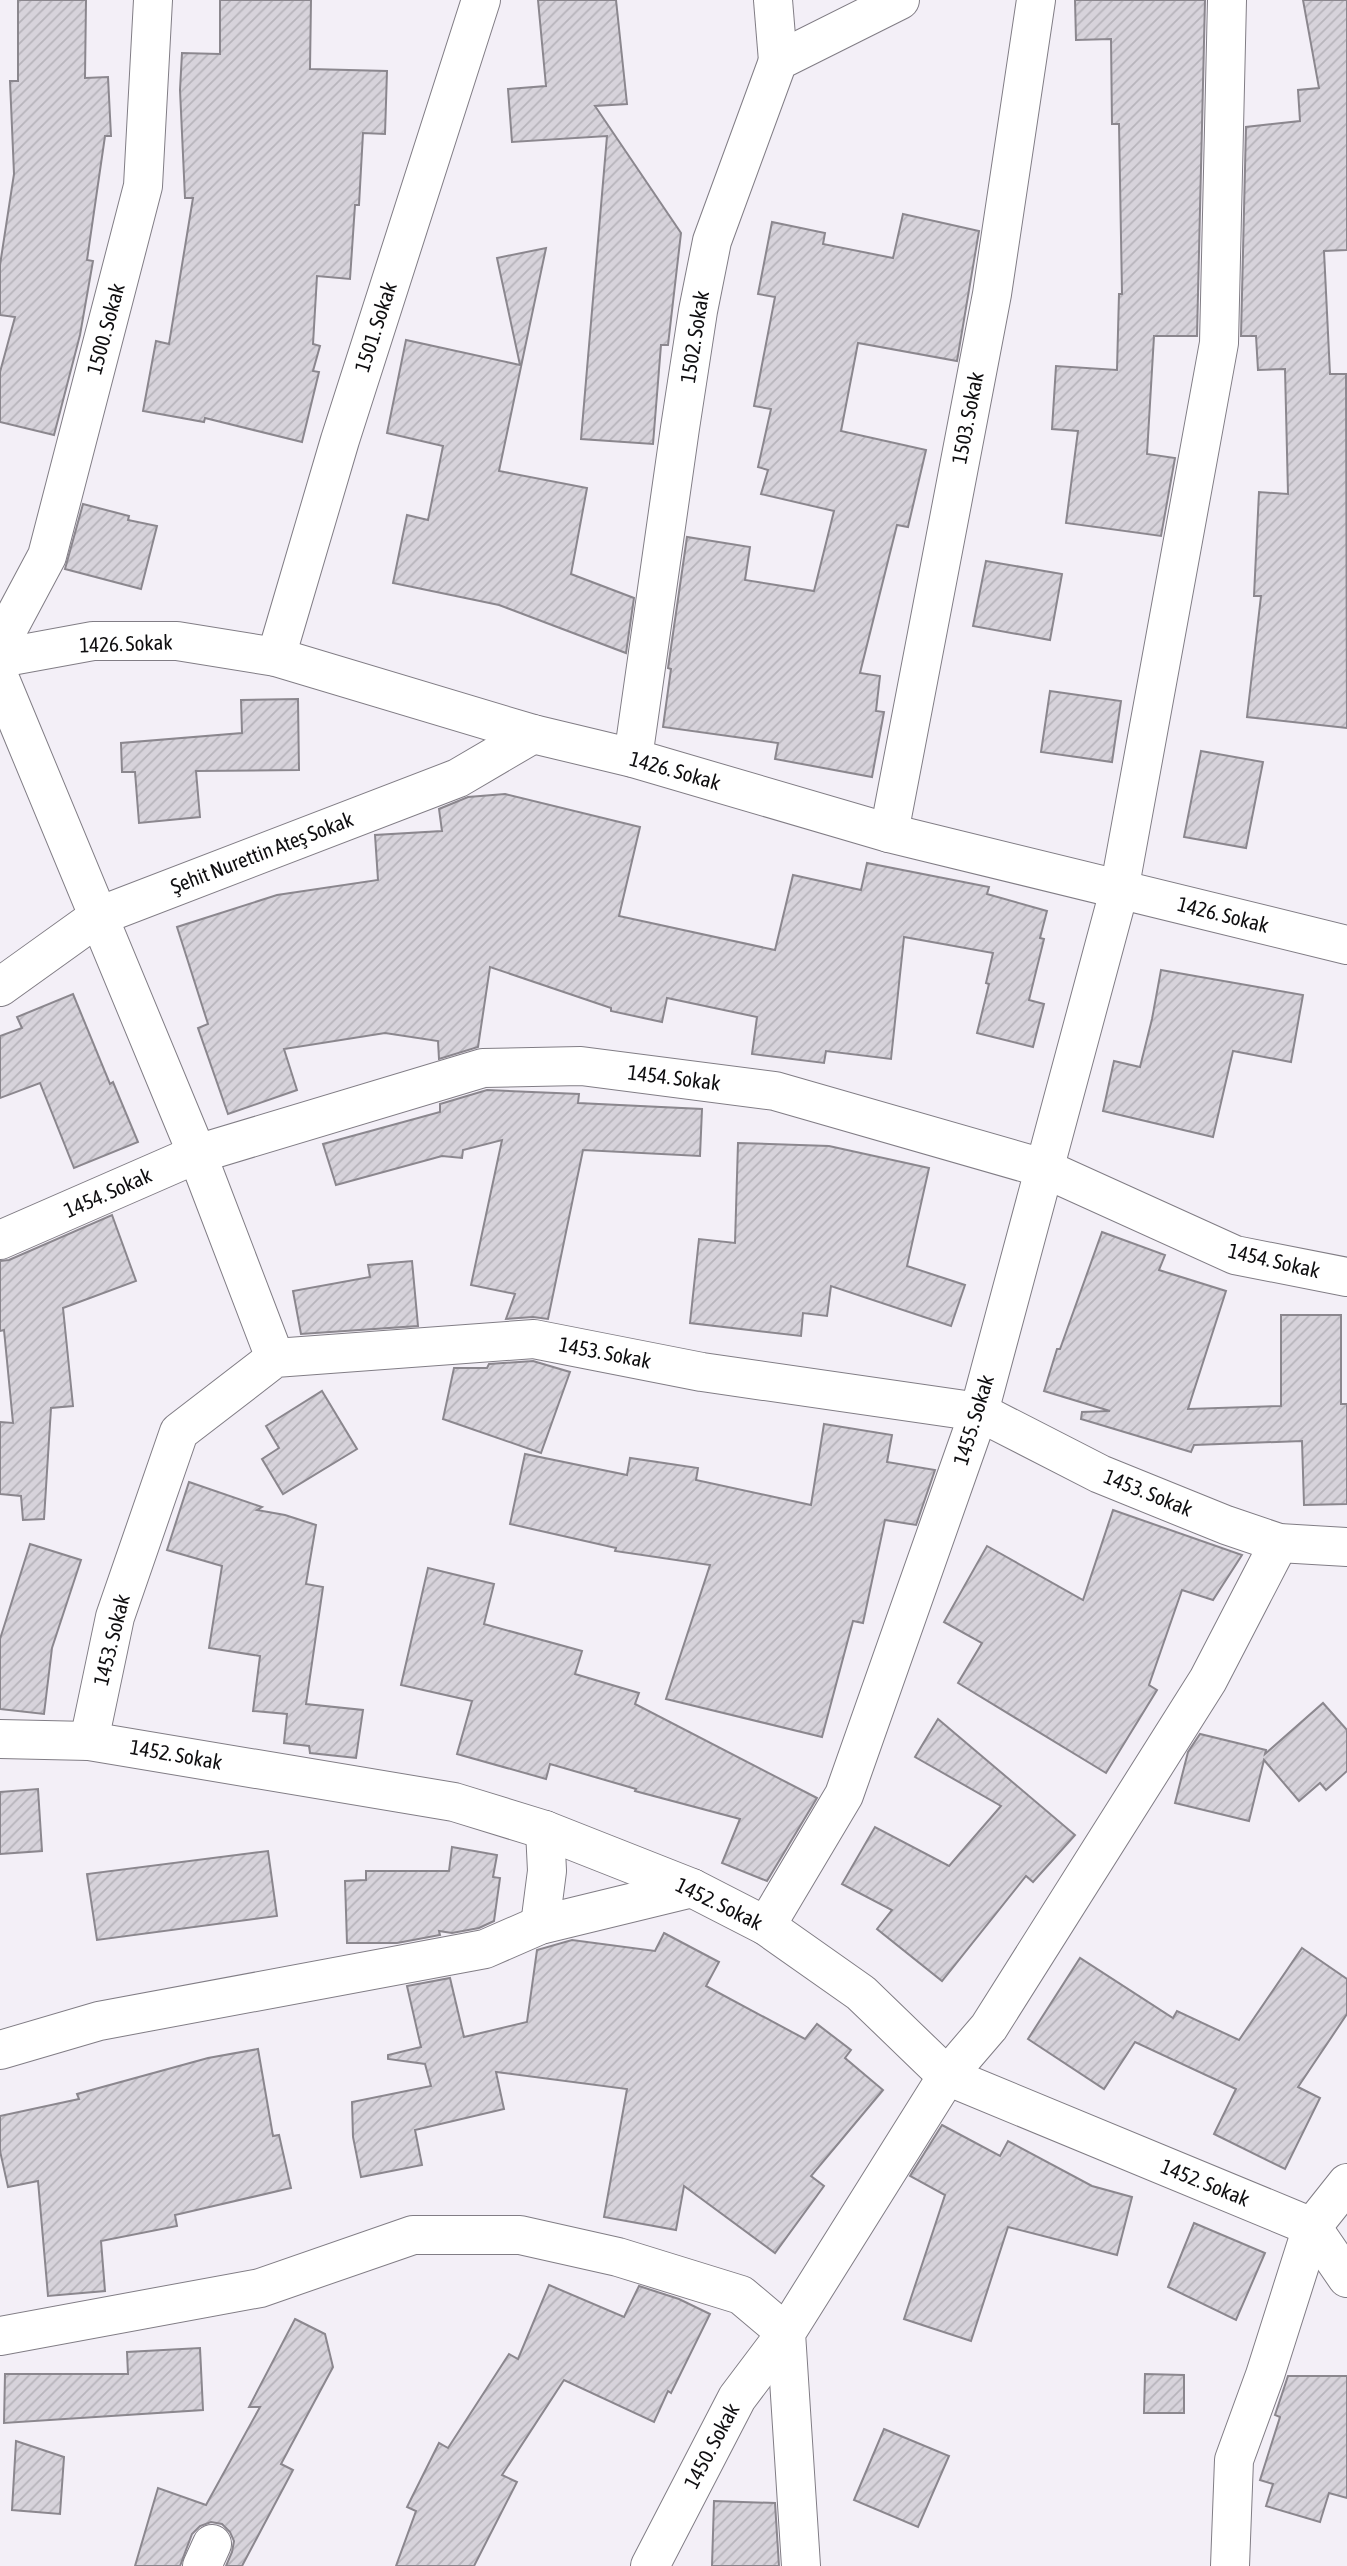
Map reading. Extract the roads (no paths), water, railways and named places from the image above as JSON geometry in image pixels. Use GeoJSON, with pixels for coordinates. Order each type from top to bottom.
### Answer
{"type":"FeatureCollection","features":[{"type":"Feature","properties":{"kind":"street","name":"1500. Sokak"},"geometry":{"type":"LineString","coordinates":[[0,644],[47,556],[143,186],[153,0]]}},
{"type":"Feature","properties":{"kind":"street","name":"1501. Sokak"},"geometry":{"type":"LineString","coordinates":[[276,657],[340,440],[481,0]]}},
{"type":"Feature","properties":{"kind":"street"},"geometry":{"type":"LineString","coordinates":[[773,0],[778,61],[900,0]]}},
{"type":"Feature","properties":{"kind":"street","name":"1503. Sokak"},"geometry":{"type":"LineString","coordinates":[[889,833],[992,294],[1036,0]]}},
{"type":"Feature","properties":{"kind":"street","name":"1455. Sokak"},"geometry":{"type":"LineString","coordinates":[[766,1926],[844,1795],[979,1412],[1119,891],[1219,343],[1227,0]]}},
{"type":"Feature","properties":{"kind":"street","name":"1502. Sokak"},"geometry":{"type":"LineString","coordinates":[[633,758],[680,428],[712,241],[778,61]]}},
{"type":"Feature","properties":{"kind":"street","name":"1426. Sokak"},"geometry":{"type":"LineString","coordinates":[[0,658],[93,641],[177,641],[276,657],[533,734],[633,758],[889,833],[1347,945]]}},
{"type":"Feature","properties":{"kind":"street"},"geometry":{"type":"LineString","coordinates":[[0,679],[197,1154],[275,1358]]}},
{"type":"Feature","properties":{"kind":"street","name":"Şehit Nurettin Ateş Sokak"},"geometry":{"type":"LineString","coordinates":[[0,987],[99,916],[458,778],[533,734]]}},
{"type":"Feature","properties":{"kind":"street","name":"1454. Sokak"},"geometry":{"type":"LineString","coordinates":[[0,1240],[197,1154],[483,1068],[581,1066],[775,1091],[1044,1168],[1235,1255],[1347,1277]]}},
{"type":"Feature","properties":{"kind":"street","name":"1453. Sokak"},"geometry":{"type":"LineString","coordinates":[[89,1741],[115,1617],[179,1432],[275,1358],[534,1339],[702,1372],[979,1412],[1100,1474],[1226,1525],[1279,1543],[1347,1547]]}},
{"type":"Feature","properties":{"kind":"street","name":"1450. Sokak"},"geometry":{"type":"LineString","coordinates":[[650,2566],[737,2398],[786,2333],[947,2076],[989,2027],[1208,1681],[1279,1543]]}},
{"type":"Feature","properties":{"kind":"street","name":"1452. Sokak"},"geometry":{"type":"LineString","coordinates":[[0,1738],[89,1741],[454,1802],[545,1830],[692,1888],[766,1926],[861,1993],[947,2076],[1312,2227]]}},
{"type":"Feature","properties":{"kind":"street"},"geometry":{"type":"LineString","coordinates":[[540,1925],[547,1871],[545,1830]]}},
{"type":"Feature","properties":{"kind":"street"},"geometry":{"type":"LineString","coordinates":[[0,2050],[99,2021],[485,1949],[540,1925],[692,1888]]}},
{"type":"Feature","properties":{"kind":"street"},"geometry":{"type":"LineString","coordinates":[[1230,2566],[1234,2460],[1265,2375],[1312,2227],[1347,2183]]}},
{"type":"Feature","properties":{"kind":"street"},"geometry":{"type":"LineString","coordinates":[[1312,2227],[1347,2277]]}},
{"type":"Feature","properties":{"kind":"street"},"geometry":{"type":"LineString","coordinates":[[0,2336],[260,2288],[413,2235],[520,2235],[618,2257],[741,2295],[786,2333],[801,2566]]}}]}
